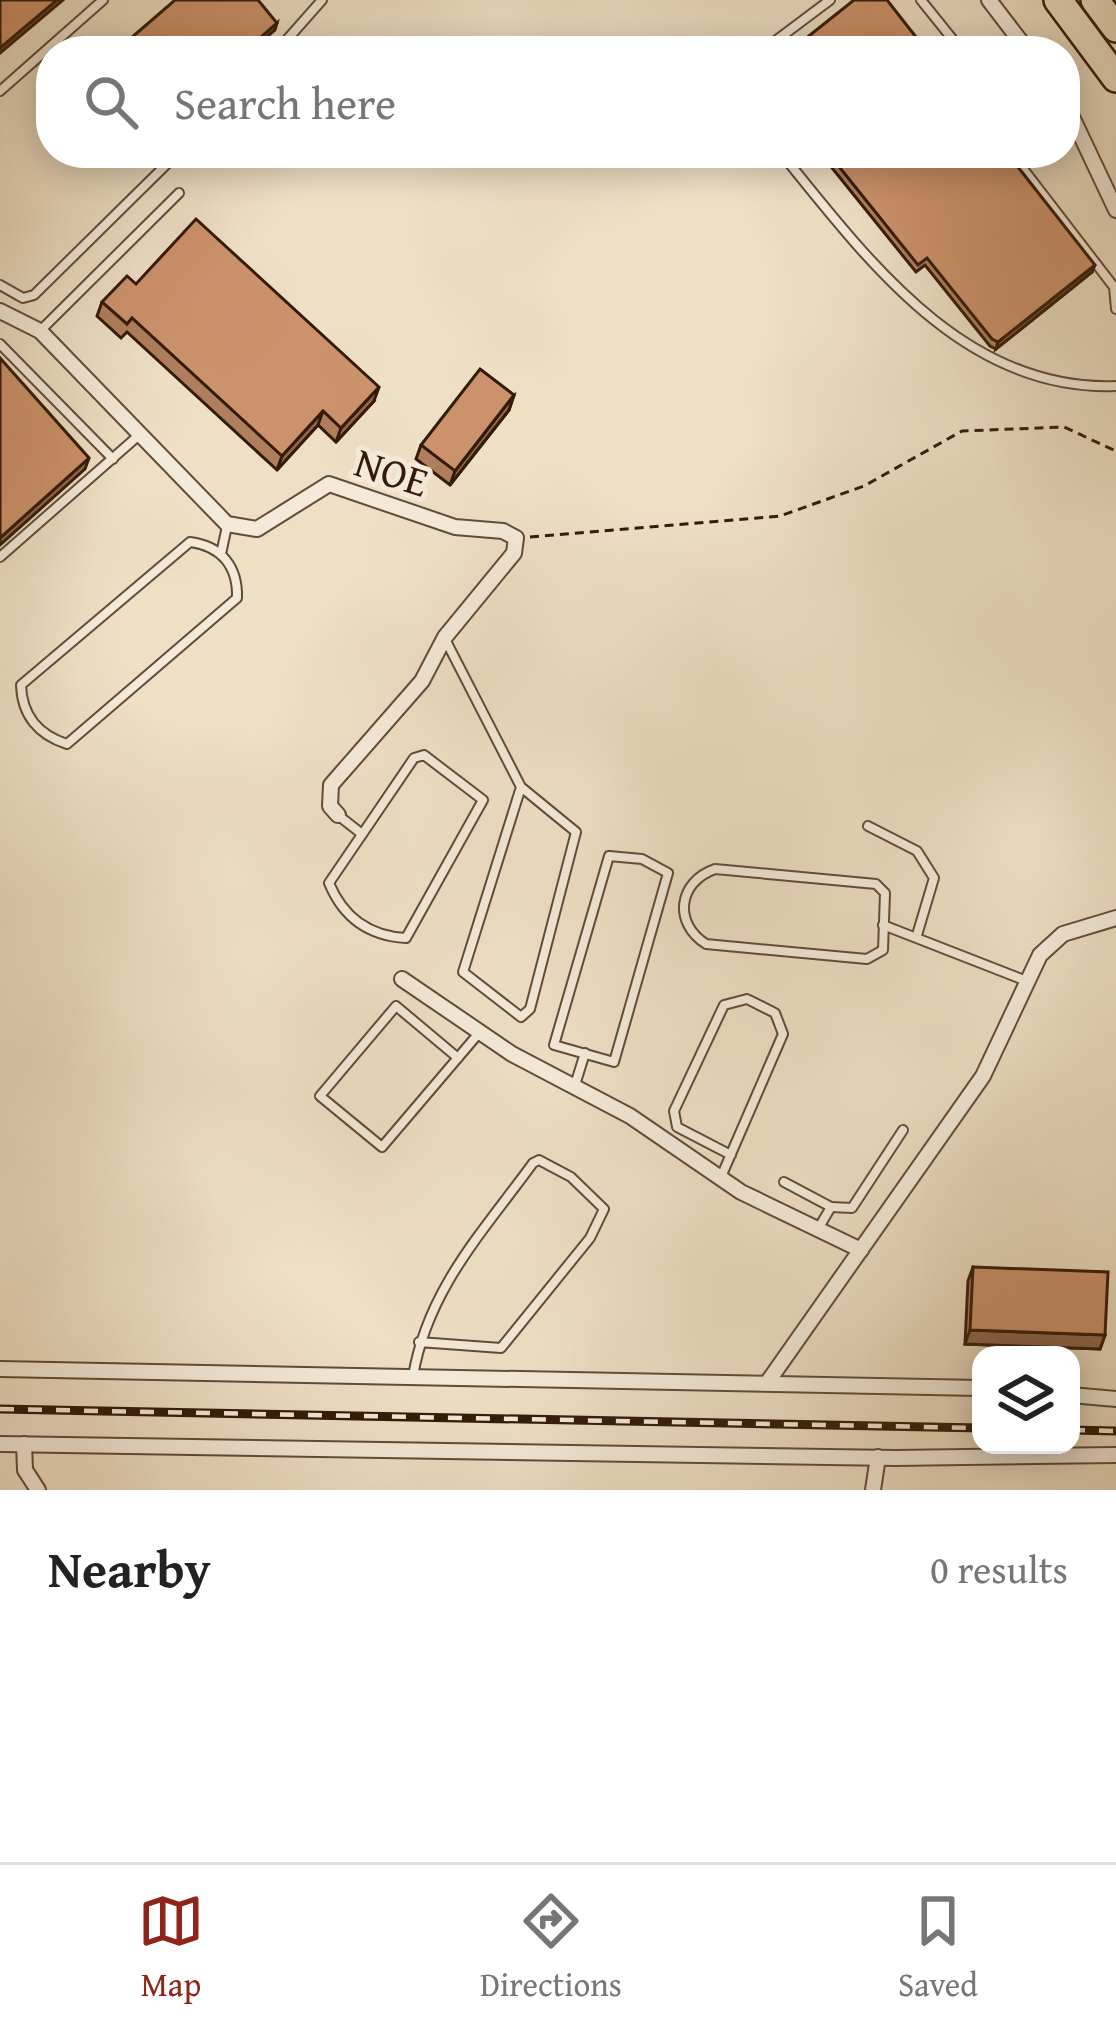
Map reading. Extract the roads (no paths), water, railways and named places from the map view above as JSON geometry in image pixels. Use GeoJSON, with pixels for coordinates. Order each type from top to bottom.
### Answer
{"type":"FeatureCollection","features":[{"type":"Feature","properties":{"kind":"highway"},"geometry":{"type":"LineString","coordinates":[[1058,0],[1116,77]]}},
{"type":"Feature","properties":{"kind":"highway"},"geometry":{"type":"LineString","coordinates":[[1095,0],[1116,28]]}},
{"type":"Feature","properties":{"kind":"street"},"geometry":{"type":"LineString","coordinates":[[989,0],[1017,36]]}},
{"type":"Feature","properties":{"kind":"street"},"geometry":{"type":"LineString","coordinates":[[1080,133],[1116,207]]}},
{"type":"Feature","properties":{"kind":"street"},"geometry":{"type":"LineString","coordinates":[[0,311],[40,331],[227,524]]}},
{"type":"Feature","properties":{"kind":"street","name":"NOE"},"geometry":{"type":"LineString","coordinates":[[227,524],[257,529],[329,484],[455,527],[503,531],[516,538],[514,553],[445,637]]}},
{"type":"Feature","properties":{"kind":"street"},"geometry":{"type":"LineString","coordinates":[[338,815],[330,806],[331,785],[422,681],[445,637]]}},
{"type":"Feature","properties":{"kind":"street"},"geometry":{"type":"LineString","coordinates":[[767,1383],[983,1076],[1024,980],[1063,934],[1116,918]]}},
{"type":"Feature","properties":{"kind":"street"},"geometry":{"type":"LineString","coordinates":[[402,979],[541,1072],[574,1085],[721,1179],[861,1250]]}},
{"type":"Feature","properties":{"kind":"street"},"geometry":{"type":"LineString","coordinates":[[0,1369],[972,1388]]}},
{"type":"Feature","properties":{"kind":"street"},"geometry":{"type":"LineString","coordinates":[[1080,1396],[1116,1400]]}},
{"type":"Feature","properties":{"kind":"street"},"geometry":{"type":"LineString","coordinates":[[0,1444],[878,1457],[1116,1455]]}},
{"type":"Feature","properties":{"kind":"street"},"geometry":{"type":"LineString","coordinates":[[24,1444],[25,1470],[38,1490]]}},
{"type":"Feature","properties":{"kind":"street"},"geometry":{"type":"LineString","coordinates":[[873,1490],[878,1457]]}},
{"type":"Feature","properties":{"kind":"lane"},"geometry":{"type":"LineString","coordinates":[[63,36],[104,0]]}},
{"type":"Feature","properties":{"kind":"lane"},"geometry":{"type":"LineString","coordinates":[[290,36],[322,0]]}},
{"type":"Feature","properties":{"kind":"lane"},"geometry":{"type":"LineString","coordinates":[[782,36],[830,0]]}},
{"type":"Feature","properties":{"kind":"lane"},"geometry":{"type":"LineString","coordinates":[[921,0],[950,36]]}},
{"type":"Feature","properties":{"kind":"lane"},"geometry":{"type":"LineString","coordinates":[[0,91],[36,60]]}},
{"type":"Feature","properties":{"kind":"lane"},"geometry":{"type":"LineString","coordinates":[[0,285],[23,298],[34,295],[163,168]]}},
{"type":"Feature","properties":{"kind":"lane"},"geometry":{"type":"LineString","coordinates":[[793,168],[886,280],[991,361],[1091,387],[1116,386]]}},
{"type":"Feature","properties":{"kind":"lane"},"geometry":{"type":"LineString","coordinates":[[1023,168],[1114,287],[1116,309]]}},
{"type":"Feature","properties":{"kind":"lane"},"geometry":{"type":"LineString","coordinates":[[40,331],[179,193]]}},
{"type":"Feature","properties":{"kind":"lane"},"geometry":{"type":"LineString","coordinates":[[0,344],[112,458]]}},
{"type":"Feature","properties":{"kind":"lane"},"geometry":{"type":"LineString","coordinates":[[0,557],[138,436]]}},
{"type":"Feature","properties":{"kind":"lane"},"geometry":{"type":"LineString","coordinates":[[221,554],[190,542],[21,685],[23,704],[39,730],[67,744],[237,598],[235,574],[221,554],[227,524]]}},
{"type":"Feature","properties":{"kind":"lane"},"geometry":{"type":"LineString","coordinates":[[445,637],[521,787],[576,832],[530,1009],[521,1017],[463,972],[521,787]]}},
{"type":"Feature","properties":{"kind":"lane"},"geometry":{"type":"LineString","coordinates":[[424,755],[483,800],[406,938],[363,926],[328,883],[362,834],[414,758],[424,755]]}},
{"type":"Feature","properties":{"kind":"lane"},"geometry":{"type":"LineString","coordinates":[[338,815],[362,834]]}},
{"type":"Feature","properties":{"kind":"lane"},"geometry":{"type":"LineString","coordinates":[[868,826],[927,862],[934,894],[917,934]]}},
{"type":"Feature","properties":{"kind":"lane"},"geometry":{"type":"LineString","coordinates":[[609,856],[642,859],[668,873],[614,1062],[585,1053],[554,1045],[609,856]]}},
{"type":"Feature","properties":{"kind":"lane"},"geometry":{"type":"LineString","coordinates":[[715,869],[784,875],[882,886],[883,925],[883,950],[876,956],[821,955],[706,944],[689,930],[683,907],[692,883],[715,869]]}},
{"type":"Feature","properties":{"kind":"lane"},"geometry":{"type":"LineString","coordinates":[[883,925],[917,934],[1024,980]]}},
{"type":"Feature","properties":{"kind":"lane"},"geometry":{"type":"LineString","coordinates":[[721,1179],[731,1156],[784,1034],[775,1012],[747,998],[724,1005],[674,1111],[677,1127],[731,1156]]}},
{"type":"Feature","properties":{"kind":"lane"},"geometry":{"type":"LineString","coordinates":[[458,1058],[396,1006],[320,1096],[382,1147],[458,1058],[480,1031]]}},
{"type":"Feature","properties":{"kind":"lane"},"geometry":{"type":"LineString","coordinates":[[574,1085],[585,1053]]}},
{"type":"Feature","properties":{"kind":"lane"},"geometry":{"type":"LineString","coordinates":[[784,1182],[831,1207],[852,1208],[903,1130]]}},
{"type":"Feature","properties":{"kind":"lane"},"geometry":{"type":"LineString","coordinates":[[413,1376],[419,1342],[436,1295],[533,1163],[539,1160],[571,1177],[604,1209],[590,1238],[501,1348],[419,1342]]}},
{"type":"Feature","properties":{"kind":"lane"},"geometry":{"type":"LineString","coordinates":[[817,1230],[831,1207]]}},
{"type":"Feature","properties":{"kind":"railway"},"geometry":{"type":"LineString","coordinates":[[0,1409],[972,1428]]}},
{"type":"Feature","properties":{"kind":"railway"},"geometry":{"type":"LineString","coordinates":[[1080,1430],[1116,1431]]}}]}
